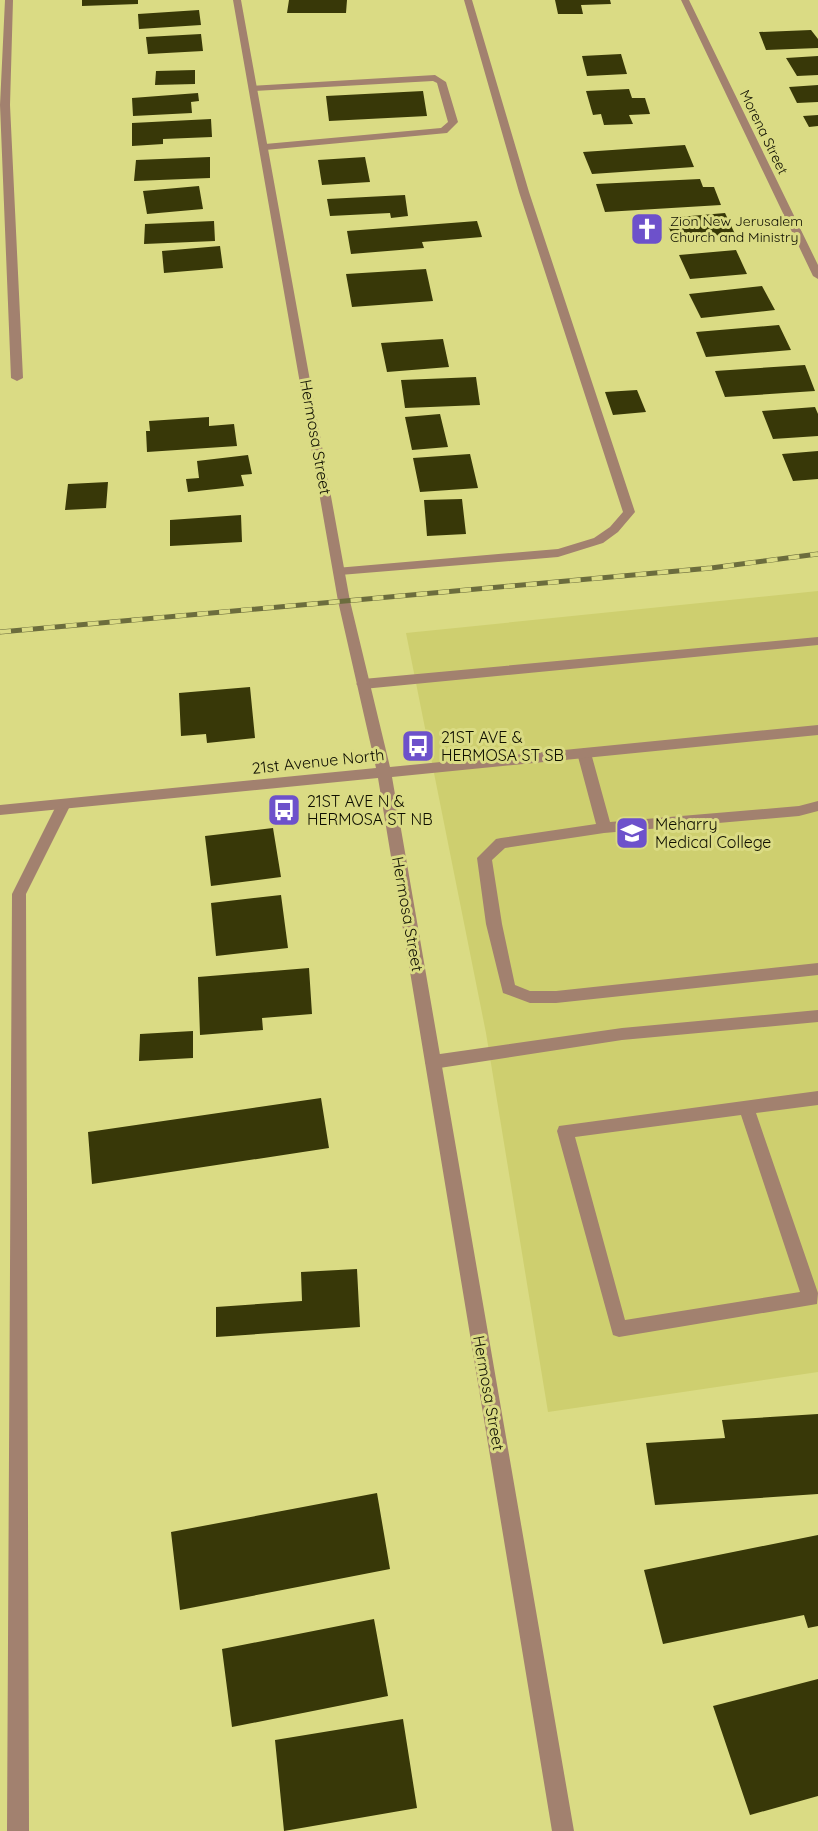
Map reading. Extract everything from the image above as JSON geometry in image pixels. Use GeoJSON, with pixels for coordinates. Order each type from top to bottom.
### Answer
{"type":"FeatureCollection","features":[{"type":"Feature","properties":{"kind":"street"},"geometry":{"type":"LineString","coordinates":[[9,0],[5,105],[17,378]]}},
{"type":"Feature","properties":{"kind":"street","name":"Hermosa Street"},"geometry":{"type":"LineString","coordinates":[[237,0],[340,571],[384,773],[563,1831]]}},
{"type":"Feature","properties":{"kind":"street"},"geometry":{"type":"LineString","coordinates":[[340,571],[558,553],[593,544],[617,529],[629,512],[525,192],[468,0]]}},
{"type":"Feature","properties":{"kind":"street","name":"Morena Street"},"geometry":{"type":"LineString","coordinates":[[685,0],[818,276]]}},
{"type":"Feature","properties":{"kind":"street"},"geometry":{"type":"LineString","coordinates":[[253,88],[435,78],[441,82],[453,122],[444,131],[265,147]]}},
{"type":"Feature","properties":{"kind":"street"},"geometry":{"type":"LineString","coordinates":[[363,684],[818,641]]}},
{"type":"Feature","properties":{"kind":"street","name":"21st Avenue North"},"geometry":{"type":"LineString","coordinates":[[0,810],[818,730]]}},
{"type":"Feature","properties":{"kind":"street"},"geometry":{"type":"LineString","coordinates":[[584,753],[604,828]]}},
{"type":"Feature","properties":{"kind":"street"},"geometry":{"type":"LineString","coordinates":[[18,1831],[19,894],[64,804]]}},
{"type":"Feature","properties":{"kind":"street"},"geometry":{"type":"LineString","coordinates":[[818,806],[799,811],[604,828],[501,843],[484,858],[494,924],[508,989],[530,997],[556,997],[818,969]]}},
{"type":"Feature","properties":{"kind":"street"},"geometry":{"type":"LineString","coordinates":[[433,1062],[622,1034],[818,1016]]}},
{"type":"Feature","properties":{"kind":"street"},"geometry":{"type":"LineString","coordinates":[[746,1107],[812,1298],[619,1329],[565,1131],[746,1107],[818,1098]]}},
{"type":"Feature","properties":{"kind":"shaded area","name":"Meharry Medical College"},"geometry":{"type":"Polygon","coordinates":[[[818,591],[818,1372],[548,1412],[486,1033],[406,633],[818,591]]]}},
{"type":"Feature","properties":{"kind":"building"},"geometry":{"type":"Polygon","coordinates":[[[82,0],[138,0],[138,4],[82,6],[82,0]]]}},
{"type":"Feature","properties":{"kind":"building"},"geometry":{"type":"Polygon","coordinates":[[[289,0],[347,0],[346,13],[287,13],[289,0]]]}},
{"type":"Feature","properties":{"kind":"building"},"geometry":{"type":"Polygon","coordinates":[[[555,0],[610,0],[611,4],[581,5],[583,14],[558,14],[555,0]]]}},
{"type":"Feature","properties":{"kind":"building"},"geometry":{"type":"Polygon","coordinates":[[[199,10],[201,25],[139,29],[138,14],[199,10]]]}},
{"type":"Feature","properties":{"kind":"building"},"geometry":{"type":"Polygon","coordinates":[[[811,30],[818,39],[818,48],[766,50],[759,32],[811,30]]]}},
{"type":"Feature","properties":{"kind":"building"},"geometry":{"type":"Polygon","coordinates":[[[201,34],[203,51],[148,54],[146,37],[201,34]]]}},
{"type":"Feature","properties":{"kind":"building"},"geometry":{"type":"Polygon","coordinates":[[[621,54],[627,74],[587,76],[582,56],[621,54]]]}},
{"type":"Feature","properties":{"kind":"building"},"geometry":{"type":"Polygon","coordinates":[[[818,56],[818,75],[797,76],[786,58],[818,56]]]}},
{"type":"Feature","properties":{"kind":"building"},"geometry":{"type":"Polygon","coordinates":[[[195,70],[195,84],[155,85],[156,71],[195,70]]]}},
{"type":"Feature","properties":{"kind":"building"},"geometry":{"type":"Polygon","coordinates":[[[818,85],[818,102],[797,103],[789,87],[818,85]]]}},
{"type":"Feature","properties":{"kind":"building"},"geometry":{"type":"Polygon","coordinates":[[[629,89],[632,98],[645,98],[650,114],[629,115],[633,124],[604,125],[601,114],[593,115],[586,91],[629,89]]]}},
{"type":"Feature","properties":{"kind":"building"},"geometry":{"type":"Polygon","coordinates":[[[423,91],[427,116],[329,121],[326,96],[423,91]]]}},
{"type":"Feature","properties":{"kind":"building"},"geometry":{"type":"Polygon","coordinates":[[[198,93],[199,101],[191,102],[192,113],[133,116],[132,98],[198,93]]]}},
{"type":"Feature","properties":{"kind":"building"},"geometry":{"type":"Polygon","coordinates":[[[818,115],[818,126],[809,127],[803,116],[818,115]]]}},
{"type":"Feature","properties":{"kind":"building"},"geometry":{"type":"Polygon","coordinates":[[[211,119],[212,137],[163,139],[163,144],[132,146],[132,123],[211,119]]]}},
{"type":"Feature","properties":{"kind":"building"},"geometry":{"type":"Polygon","coordinates":[[[685,145],[694,167],[592,174],[583,152],[685,145]]]}},
{"type":"Feature","properties":{"kind":"building"},"geometry":{"type":"Polygon","coordinates":[[[210,157],[210,178],[134,181],[136,160],[210,157]]]}},
{"type":"Feature","properties":{"kind":"building"},"geometry":{"type":"Polygon","coordinates":[[[365,157],[370,182],[322,185],[318,160],[365,157]]]}},
{"type":"Feature","properties":{"kind":"building"},"geometry":{"type":"Polygon","coordinates":[[[700,179],[703,187],[714,187],[721,205],[605,212],[596,184],[700,179]]]}},
{"type":"Feature","properties":{"kind":"building"},"geometry":{"type":"Polygon","coordinates":[[[199,186],[203,209],[147,214],[143,191],[199,186]]]}},
{"type":"Feature","properties":{"kind":"building"},"geometry":{"type":"Polygon","coordinates":[[[405,195],[408,216],[391,218],[390,213],[330,216],[327,199],[405,195]]]}},
{"type":"Feature","properties":{"kind":"building"},"geometry":{"type":"Polygon","coordinates":[[[725,213],[735,234],[674,239],[668,226],[683,225],[679,217],[725,213]]]}},
{"type":"Feature","properties":{"kind":"building"},"geometry":{"type":"Polygon","coordinates":[[[214,221],[215,241],[144,244],[145,224],[214,221]]]}},
{"type":"Feature","properties":{"kind":"building"},"geometry":{"type":"Polygon","coordinates":[[[477,221],[482,237],[422,242],[424,248],[351,254],[347,231],[477,221]]]}},
{"type":"Feature","properties":{"kind":"building"},"geometry":{"type":"Polygon","coordinates":[[[220,246],[223,268],[164,273],[162,251],[220,246]]]}},
{"type":"Feature","properties":{"kind":"building"},"geometry":{"type":"Polygon","coordinates":[[[736,250],[747,274],[690,279],[679,255],[736,250]]]}},
{"type":"Feature","properties":{"kind":"building"},"geometry":{"type":"Polygon","coordinates":[[[426,269],[433,301],[352,307],[346,274],[426,269]]]}},
{"type":"Feature","properties":{"kind":"building"},"geometry":{"type":"Polygon","coordinates":[[[762,286],[775,310],[701,318],[689,294],[762,286]]]}},
{"type":"Feature","properties":{"kind":"building"},"geometry":{"type":"Polygon","coordinates":[[[779,325],[791,350],[706,357],[696,332],[779,325]]]}},
{"type":"Feature","properties":{"kind":"building"},"geometry":{"type":"Polygon","coordinates":[[[443,339],[449,367],[387,372],[381,343],[443,339]]]}},
{"type":"Feature","properties":{"kind":"building"},"geometry":{"type":"Polygon","coordinates":[[[805,365],[815,391],[725,397],[715,371],[805,365]]]}},
{"type":"Feature","properties":{"kind":"building"},"geometry":{"type":"Polygon","coordinates":[[[476,377],[480,405],[405,408],[401,380],[476,377]]]}},
{"type":"Feature","properties":{"kind":"building"},"geometry":{"type":"Polygon","coordinates":[[[637,390],[646,412],[613,415],[605,392],[637,390]]]}},
{"type":"Feature","properties":{"kind":"building"},"geometry":{"type":"Polygon","coordinates":[[[815,407],[818,414],[818,436],[773,439],[762,411],[815,407]]]}},
{"type":"Feature","properties":{"kind":"building"},"geometry":{"type":"Polygon","coordinates":[[[440,414],[448,447],[412,450],[405,417],[440,414]]]}},
{"type":"Feature","properties":{"kind":"building"},"geometry":{"type":"Polygon","coordinates":[[[209,417],[209,426],[234,424],[237,446],[147,452],[146,431],[150,431],[149,421],[209,417]]]}},
{"type":"Feature","properties":{"kind":"building"},"geometry":{"type":"Polygon","coordinates":[[[818,451],[818,479],[793,481],[782,454],[818,451]]]}},
{"type":"Feature","properties":{"kind":"building"},"geometry":{"type":"Polygon","coordinates":[[[470,454],[478,488],[420,492],[413,458],[470,454]]]}},
{"type":"Feature","properties":{"kind":"building"},"geometry":{"type":"Polygon","coordinates":[[[248,455],[252,474],[241,475],[244,486],[188,492],[186,479],[199,478],[197,461],[248,455]]]}},
{"type":"Feature","properties":{"kind":"building"},"geometry":{"type":"Polygon","coordinates":[[[108,482],[106,508],[65,510],[68,484],[108,482]]]}},
{"type":"Feature","properties":{"kind":"building"},"geometry":{"type":"Polygon","coordinates":[[[462,499],[466,534],[427,536],[424,500],[462,499]]]}},
{"type":"Feature","properties":{"kind":"building"},"geometry":{"type":"Polygon","coordinates":[[[241,515],[242,542],[170,546],[170,520],[241,515]]]}},
{"type":"Feature","properties":{"kind":"building"},"geometry":{"type":"Polygon","coordinates":[[[250,687],[255,738],[207,743],[206,734],[181,736],[179,693],[250,687]]]}},
{"type":"Feature","properties":{"kind":"building"},"geometry":{"type":"Polygon","coordinates":[[[273,828],[281,877],[211,886],[205,836],[273,828]]]}},
{"type":"Feature","properties":{"kind":"building"},"geometry":{"type":"Polygon","coordinates":[[[281,895],[288,948],[216,956],[211,903],[281,895]]]}},
{"type":"Feature","properties":{"kind":"building"},"geometry":{"type":"Polygon","coordinates":[[[309,968],[312,1014],[262,1018],[263,1030],[200,1035],[198,977],[309,968]]]}},
{"type":"Feature","properties":{"kind":"building"},"geometry":{"type":"Polygon","coordinates":[[[193,1031],[193,1058],[139,1061],[140,1034],[193,1031]]]}},
{"type":"Feature","properties":{"kind":"building"},"geometry":{"type":"Polygon","coordinates":[[[321,1098],[329,1148],[92,1184],[88,1132],[321,1098]]]}},
{"type":"Feature","properties":{"kind":"building"},"geometry":{"type":"Polygon","coordinates":[[[357,1269],[360,1327],[216,1337],[216,1307],[302,1301],[301,1272],[357,1269]]]}},
{"type":"Feature","properties":{"kind":"building"},"geometry":{"type":"Polygon","coordinates":[[[818,1414],[818,1494],[655,1505],[646,1443],[725,1438],[722,1420],[818,1414]]]}},
{"type":"Feature","properties":{"kind":"building"},"geometry":{"type":"Polygon","coordinates":[[[377,1493],[390,1569],[180,1610],[171,1532],[377,1493]]]}},
{"type":"Feature","properties":{"kind":"building"},"geometry":{"type":"Polygon","coordinates":[[[818,1535],[818,1626],[808,1628],[804,1615],[663,1644],[644,1570],[818,1535]]]}},
{"type":"Feature","properties":{"kind":"building"},"geometry":{"type":"Polygon","coordinates":[[[374,1619],[388,1696],[232,1727],[222,1649],[374,1619]]]}},
{"type":"Feature","properties":{"kind":"building"},"geometry":{"type":"Polygon","coordinates":[[[818,1679],[818,1796],[750,1815],[713,1706],[818,1679]]]}},
{"type":"Feature","properties":{"kind":"building"},"geometry":{"type":"Polygon","coordinates":[[[403,1719],[417,1808],[284,1831],[275,1740],[403,1719]]]}},
{"type":"Feature","properties":{"kind":"railway"},"geometry":{"type":"LineString","coordinates":[[0,632],[711,568],[818,554]]}},
{"type":"Feature","properties":{"kind":"place","name":"Zion New Jerusalem Church and Ministry"},"geometry":{"type":"Point","coordinates":[647,229]}},
{"type":"Feature","properties":{"kind":"place","name":"21ST AVE & HERMOSA ST SB"},"geometry":{"type":"Point","coordinates":[418,746]}},
{"type":"Feature","properties":{"kind":"place","name":"21ST AVE N & HERMOSA ST NB"},"geometry":{"type":"Point","coordinates":[284,810]}},
{"type":"Feature","properties":{"kind":"place","name":"Meharry Medical College"},"geometry":{"type":"Point","coordinates":[632,833]}}]}
